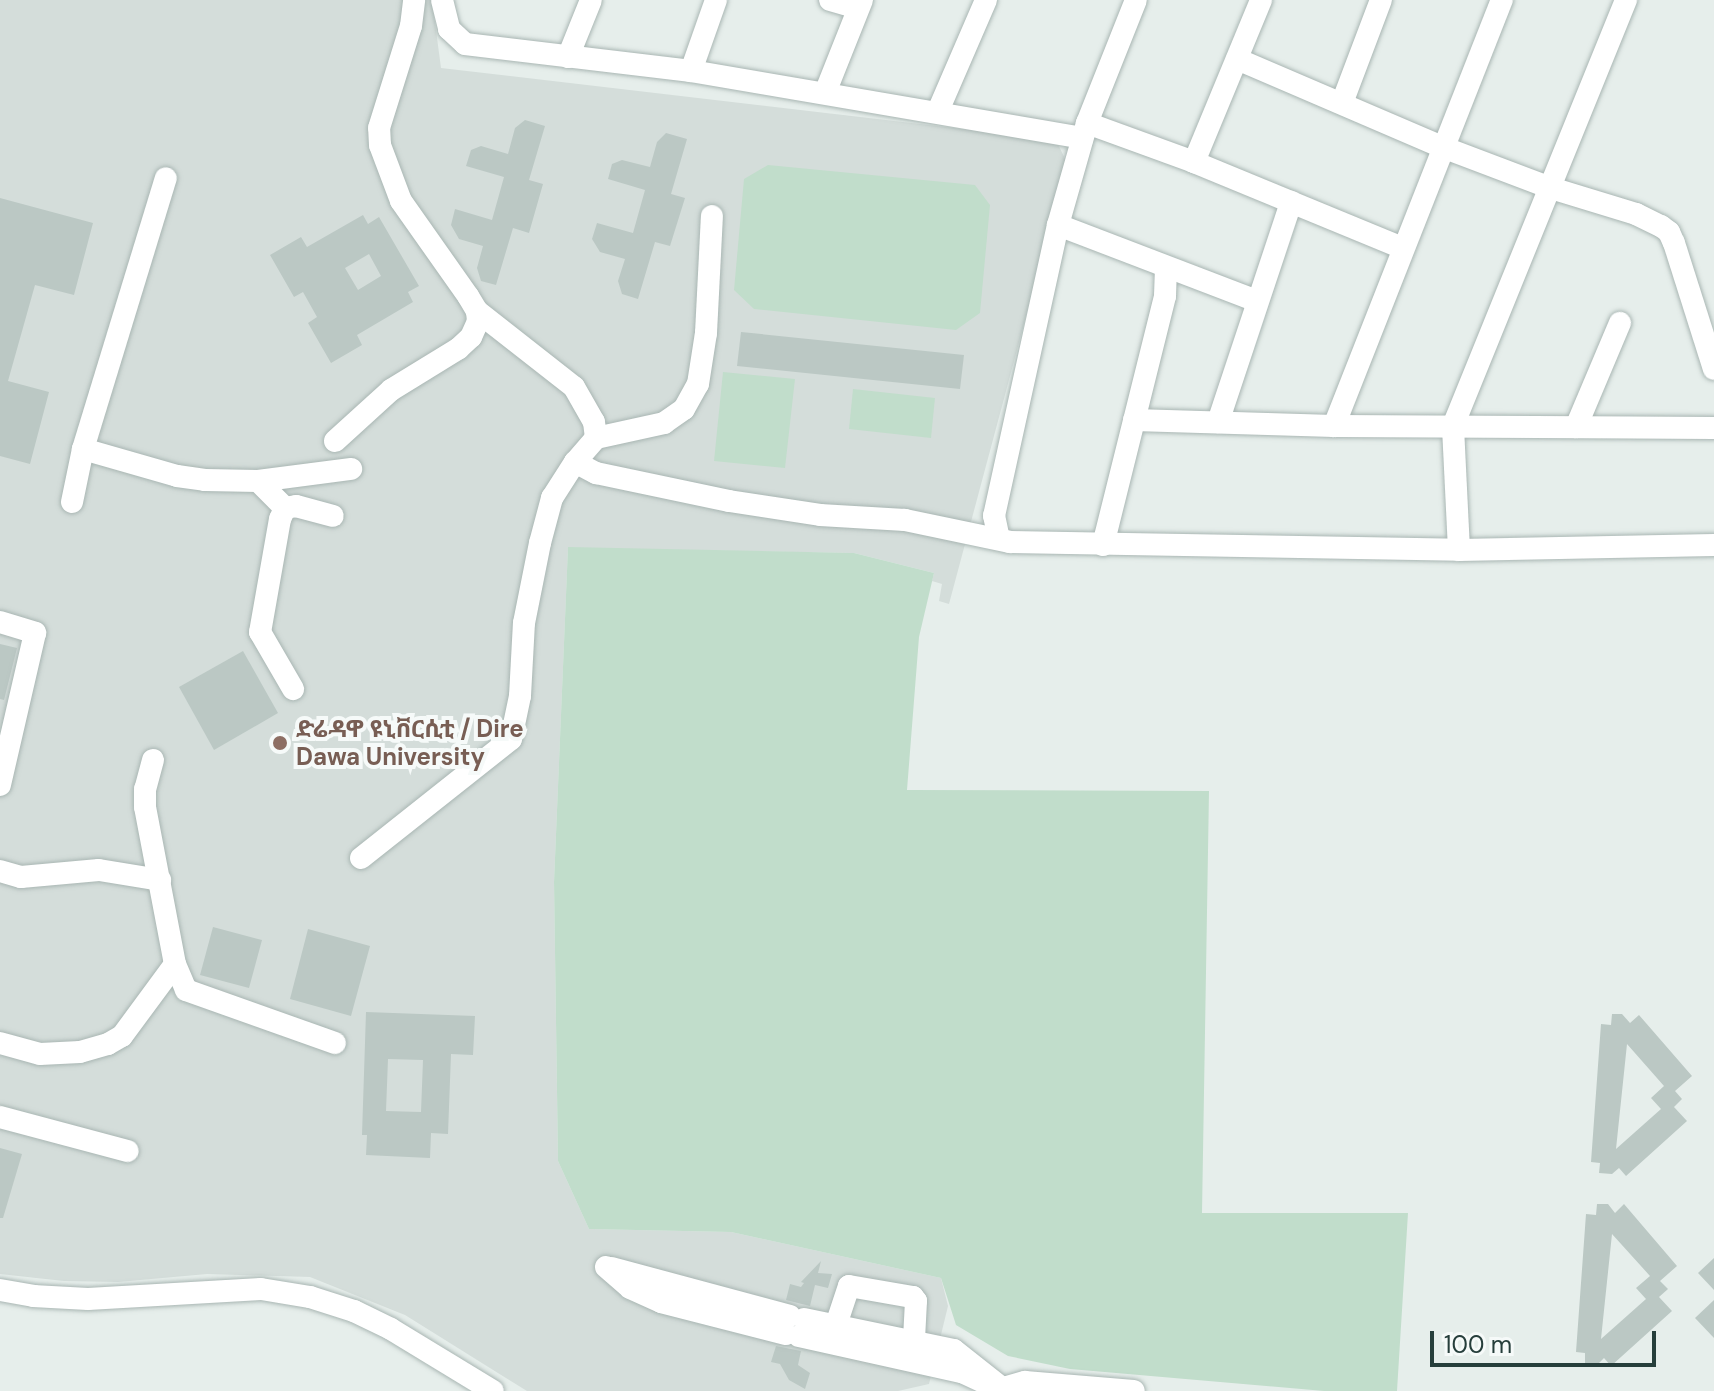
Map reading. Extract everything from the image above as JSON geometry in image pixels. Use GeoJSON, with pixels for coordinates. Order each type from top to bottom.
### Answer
{"type":"FeatureCollection","features":[{"type":"Feature","properties":{"kind":"street"},"geometry":{"type":"LineString","coordinates":[[414,0],[411,26],[379,128],[380,145],[411,219],[477,311],[574,387],[594,422],[596,438]]}},
{"type":"Feature","properties":{"kind":"street"},"geometry":{"type":"LineString","coordinates":[[442,0],[449,29],[465,44],[691,71],[938,111],[1085,130],[1194,162],[1403,248]]}},
{"type":"Feature","properties":{"kind":"street"},"geometry":{"type":"LineString","coordinates":[[568,57],[591,0]]}},
{"type":"Feature","properties":{"kind":"street"},"geometry":{"type":"LineString","coordinates":[[691,71],[716,0]]}},
{"type":"Feature","properties":{"kind":"street"},"geometry":{"type":"LineString","coordinates":[[825,93],[860,4],[830,0]]}},
{"type":"Feature","properties":{"kind":"street"},"geometry":{"type":"LineString","coordinates":[[938,111],[986,0]]}},
{"type":"Feature","properties":{"kind":"street"},"geometry":{"type":"LineString","coordinates":[[999,539],[994,516],[1058,225],[1085,130],[1136,0]]}},
{"type":"Feature","properties":{"kind":"street"},"geometry":{"type":"LineString","coordinates":[[1194,162],[1261,0]]}},
{"type":"Feature","properties":{"kind":"street"},"geometry":{"type":"LineString","coordinates":[[1342,103],[1381,0]]}},
{"type":"Feature","properties":{"kind":"street"},"geometry":{"type":"LineString","coordinates":[[1334,426],[1502,0]]}},
{"type":"Feature","properties":{"kind":"street"},"geometry":{"type":"LineString","coordinates":[[1459,550],[1453,426],[1626,0]]}},
{"type":"Feature","properties":{"kind":"street"},"geometry":{"type":"LineString","coordinates":[[1237,59],[1445,148],[1551,188],[1636,214],[1669,232],[1714,369]]}},
{"type":"Feature","properties":{"kind":"street"},"geometry":{"type":"LineString","coordinates":[[72,502],[83,449],[166,178]]}},
{"type":"Feature","properties":{"kind":"street"},"geometry":{"type":"LineString","coordinates":[[1218,422],[1291,202]]}},
{"type":"Feature","properties":{"kind":"street"},"geometry":{"type":"LineString","coordinates":[[361,858],[511,739],[520,696],[524,623],[552,498],[575,462],[596,438],[664,423],[684,409],[698,384],[706,333],[712,216]]}},
{"type":"Feature","properties":{"kind":"street"},"geometry":{"type":"LineString","coordinates":[[1058,225],[1257,301]]}},
{"type":"Feature","properties":{"kind":"street"},"geometry":{"type":"LineString","coordinates":[[1103,545],[1165,296],[1166,268]]}},
{"type":"Feature","properties":{"kind":"street"},"geometry":{"type":"LineString","coordinates":[[335,441],[391,390],[458,349],[476,327],[477,311]]}},
{"type":"Feature","properties":{"kind":"street"},"geometry":{"type":"LineString","coordinates":[[1576,427],[1620,323]]}},
{"type":"Feature","properties":{"kind":"street"},"geometry":{"type":"LineString","coordinates":[[1134,420],[1334,426],[1714,428]]}},
{"type":"Feature","properties":{"kind":"street"},"geometry":{"type":"LineString","coordinates":[[83,449],[177,476],[258,481],[351,469]]}},
{"type":"Feature","properties":{"kind":"street"},"geometry":{"type":"LineString","coordinates":[[575,462],[596,473],[729,501],[820,515],[905,520],[1010,542],[1459,550],[1714,545]]}},
{"type":"Feature","properties":{"kind":"street"},"geometry":{"type":"LineString","coordinates":[[258,481],[285,508]]}},
{"type":"Feature","properties":{"kind":"street"},"geometry":{"type":"LineString","coordinates":[[285,508],[296,506],[333,516]]}},
{"type":"Feature","properties":{"kind":"street"},"geometry":{"type":"LineString","coordinates":[[285,508],[280,519],[260,632],[293,689]]}},
{"type":"Feature","properties":{"kind":"street"},"geometry":{"type":"LineString","coordinates":[[0,622],[35,633],[4,756],[0,785]]}},
{"type":"Feature","properties":{"kind":"street"},"geometry":{"type":"LineString","coordinates":[[153,760],[145,789],[145,807],[175,964],[186,990],[335,1043]]}},
{"type":"Feature","properties":{"kind":"street"},"geometry":{"type":"LineString","coordinates":[[0,871],[21,877],[99,870],[160,880]]}},
{"type":"Feature","properties":{"kind":"street"},"geometry":{"type":"LineString","coordinates":[[0,1043],[40,1054],[80,1052],[108,1044],[122,1036],[175,964]]}},
{"type":"Feature","properties":{"kind":"street"},"geometry":{"type":"LineString","coordinates":[[0,1117],[128,1151]]}},
{"type":"Feature","properties":{"kind":"street"},"geometry":{"type":"LineString","coordinates":[[1000,1390],[954,1350],[836,1325],[795,1326],[713,1318],[661,1302],[630,1288],[606,1267],[795,1326],[962,1372],[1000,1390],[1025,1382],[1134,1391]]}},
{"type":"Feature","properties":{"kind":"street"},"geometry":{"type":"LineString","coordinates":[[836,1325],[849,1286],[913,1297],[916,1301],[914,1340]]}},
{"type":"Feature","properties":{"kind":"street"},"geometry":{"type":"LineString","coordinates":[[0,1290],[33,1296],[88,1299],[261,1289],[310,1297],[391,1329],[493,1391]]}},
{"type":"Feature","properties":{"kind":"shaded area","name":"ድሬዳዋ ዩኒቨርሲቲ / Dire Dawa University"},"geometry":{"type":"Polygon","coordinates":[[[0,0],[432,0],[441,68],[1056,140],[1067,163],[949,604],[939,601],[942,584],[932,581],[934,573],[854,553],[568,548],[554,882],[558,1161],[589,1229],[731,1232],[941,1278],[948,1306],[929,1384],[898,1391],[527,1391],[405,1315],[310,1277],[207,1274],[118,1282],[64,1281],[0,1274],[0,0]]]}},
{"type":"Feature","properties":{"kind":"green space"},"geometry":{"type":"Polygon","coordinates":[[[768,165],[975,185],[990,205],[980,313],[956,330],[754,309],[734,290],[744,179],[768,165]]]}},
{"type":"Feature","properties":{"kind":"green space"},"geometry":{"type":"Polygon","coordinates":[[[723,372],[795,379],[785,468],[714,461],[723,372]]]}},
{"type":"Feature","properties":{"kind":"green space"},"geometry":{"type":"Polygon","coordinates":[[[853,389],[935,398],[931,438],[849,429],[853,389]]]}},
{"type":"Feature","properties":{"kind":"green space"},"geometry":{"type":"Polygon","coordinates":[[[568,547],[854,553],[934,573],[919,637],[907,790],[1209,791],[1202,1213],[1408,1213],[1397,1391],[1324,1391],[1070,1369],[1008,1356],[956,1325],[941,1278],[731,1232],[589,1229],[558,1161],[554,882],[568,547]]]}},
{"type":"Feature","properties":{"kind":"building"},"geometry":{"type":"Polygon","coordinates":[[[525,120],[545,126],[529,180],[543,184],[529,233],[513,228],[496,285],[481,281],[477,268],[483,246],[459,239],[451,225],[455,209],[492,220],[504,177],[466,166],[471,150],[481,146],[508,154],[515,128],[525,120]]]}},
{"type":"Feature","properties":{"kind":"building"},"geometry":{"type":"Polygon","coordinates":[[[666,133],[687,139],[671,194],[685,198],[670,246],[655,242],[638,299],[622,294],[618,281],[625,259],[600,252],[592,239],[597,223],[633,233],[645,190],[608,179],[612,164],[622,160],[650,167],[657,142],[666,133]]]}},
{"type":"Feature","properties":{"kind":"building"},"geometry":{"type":"Polygon","coordinates":[[[0,198],[93,223],[74,295],[35,285],[8,381],[49,392],[30,464],[0,456],[0,198]]]}},
{"type":"Feature","properties":{"kind":"building"},"geometry":{"type":"Polygon","coordinates":[[[363,215],[368,224],[379,217],[419,286],[408,292],[413,302],[357,335],[362,345],[331,363],[308,323],[317,317],[303,292],[294,297],[270,255],[301,237],[307,247],[363,215]],[[369,254],[345,268],[358,290],[381,276],[369,254]]]}},
{"type":"Feature","properties":{"kind":"building"},"geometry":{"type":"Polygon","coordinates":[[[741,332],[964,355],[960,389],[737,366],[741,332]]]}},
{"type":"Feature","properties":{"kind":"building"},"geometry":{"type":"Polygon","coordinates":[[[0,644],[17,648],[4,700],[0,699],[0,644]]]}},
{"type":"Feature","properties":{"kind":"building"},"geometry":{"type":"Polygon","coordinates":[[[243,651],[278,713],[214,750],[179,687],[243,651]]]}},
{"type":"Feature","properties":{"kind":"building"},"geometry":{"type":"Polygon","coordinates":[[[213,927],[262,940],[249,988],[200,975],[213,927]]]}},
{"type":"Feature","properties":{"kind":"building"},"geometry":{"type":"Polygon","coordinates":[[[308,929],[370,946],[351,1016],[290,999],[308,929]]]}},
{"type":"Feature","properties":{"kind":"building"},"geometry":{"type":"Polygon","coordinates":[[[366,1012],[475,1016],[473,1055],[451,1054],[448,1134],[431,1133],[430,1158],[366,1155],[367,1135],[362,1135],[366,1012]],[[388,1059],[386,1111],[421,1112],[423,1060],[388,1059]]]}},
{"type":"Feature","properties":{"kind":"building"},"geometry":{"type":"Polygon","coordinates":[[[1612,1014],[1622,1014],[1630,1023],[1639,1015],[1692,1076],[1675,1091],[1682,1099],[1674,1107],[1687,1121],[1626,1176],[1619,1168],[1612,1174],[1599,1173],[1600,1163],[1591,1162],[1601,1024],[1611,1025],[1612,1014]],[[1627,1044],[1616,1149],[1661,1109],[1651,1098],[1664,1086],[1627,1044]]]}},
{"type":"Feature","properties":{"kind":"building"},"geometry":{"type":"Polygon","coordinates":[[[0,1148],[22,1154],[3,1218],[0,1218],[0,1148]]]}},
{"type":"Feature","properties":{"kind":"building"},"geometry":{"type":"Polygon","coordinates":[[[1597,1204],[1608,1204],[1615,1213],[1624,1204],[1677,1266],[1660,1281],[1668,1289],[1659,1297],[1672,1311],[1611,1366],[1604,1358],[1598,1364],[1585,1363],[1585,1353],[1576,1352],[1586,1214],[1596,1215],[1597,1204]],[[1612,1234],[1601,1339],[1646,1299],[1636,1288],[1650,1276],[1612,1234]]]}},
{"type":"Feature","properties":{"kind":"building"},"geometry":{"type":"Polygon","coordinates":[[[1714,1258],[1714,1290],[1698,1273],[1714,1258]]]}},
{"type":"Feature","properties":{"kind":"building"},"geometry":{"type":"Polygon","coordinates":[[[821,1261],[818,1273],[832,1274],[828,1288],[815,1285],[810,1306],[786,1300],[790,1284],[801,1287],[804,1283],[801,1282],[821,1261]]]}},
{"type":"Feature","properties":{"kind":"building"},"geometry":{"type":"Polygon","coordinates":[[[1714,1300],[1714,1338],[1695,1318],[1714,1300]]]}},
{"type":"Feature","properties":{"kind":"building"},"geometry":{"type":"Polygon","coordinates":[[[776,1346],[801,1351],[798,1365],[810,1373],[805,1389],[789,1380],[780,1364],[771,1362],[776,1346]]]}},
{"type":"Feature","properties":{"kind":"place","name":"ድሬዳዋ ዩኒቨርሲቲ / Dire Dawa University"},"geometry":{"type":"Point","coordinates":[280,743]}}]}
